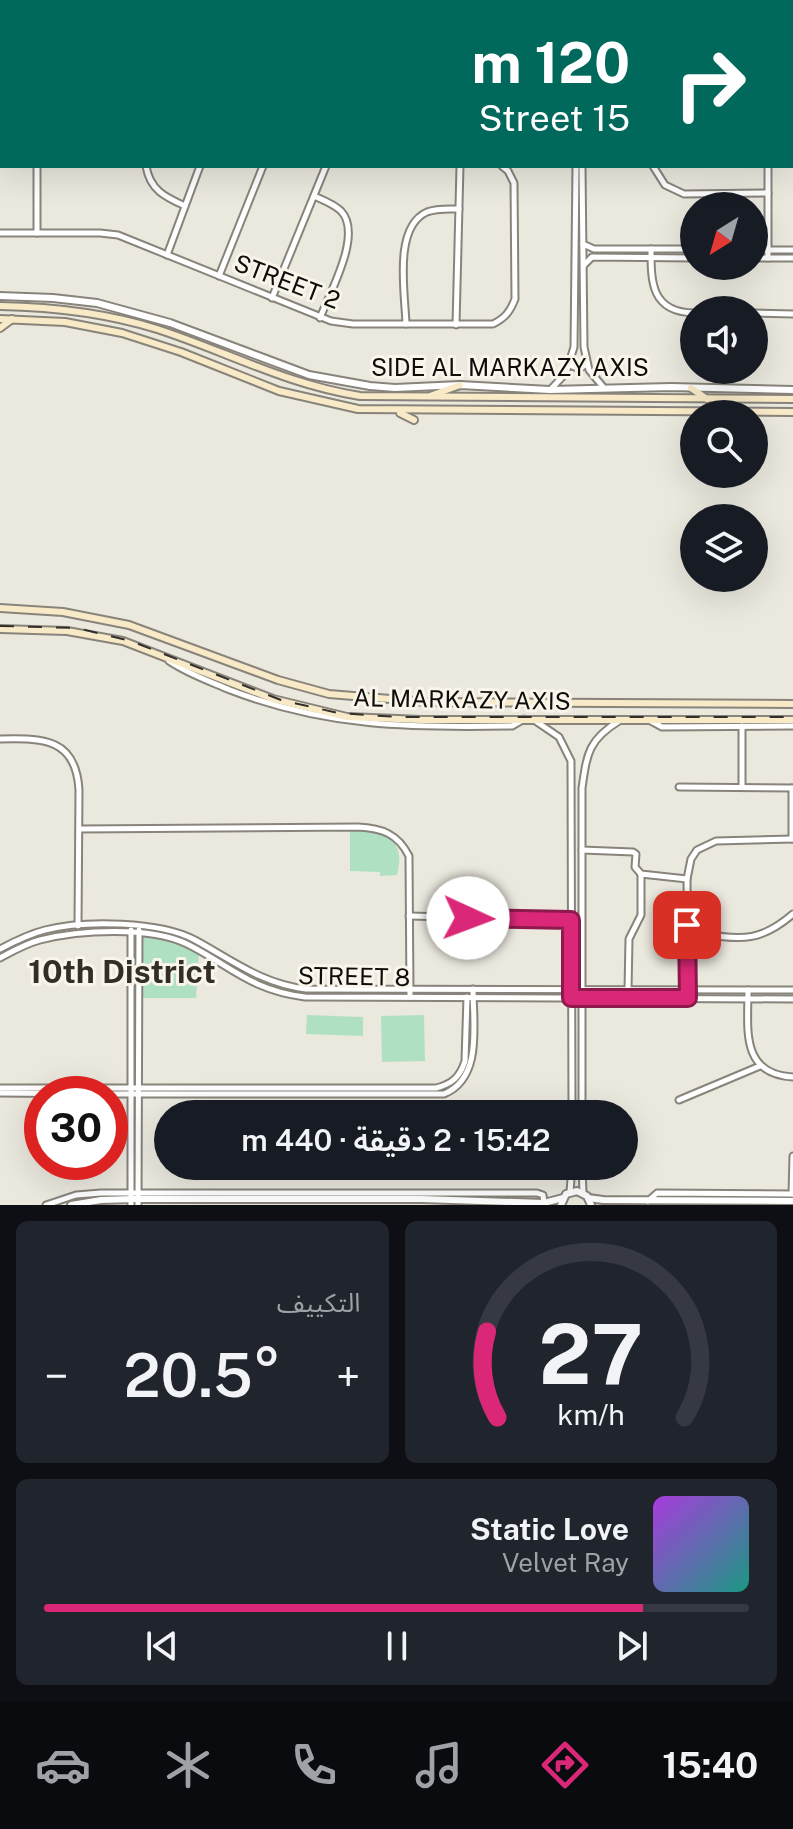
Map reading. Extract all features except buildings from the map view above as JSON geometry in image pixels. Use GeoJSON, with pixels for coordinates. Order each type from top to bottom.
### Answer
{"type":"FeatureCollection","features":[{"type":"Feature","properties":{"kind":"main road"},"geometry":{"type":"LineString","coordinates":[[1,305],[67,309],[114,318],[156,329],[297,383],[360,396],[793,399]]}},
{"type":"Feature","properties":{"kind":"main road"},"geometry":{"type":"LineString","coordinates":[[0,319],[65,322],[122,333],[181,352],[279,391],[331,405],[397,411],[680,412]]}},
{"type":"Feature","properties":{"kind":"main road"},"geometry":{"type":"LineString","coordinates":[[0,328],[12,319]]}},
{"type":"Feature","properties":{"kind":"main road"},"geometry":{"type":"LineString","coordinates":[[208,349],[224,360],[225,365],[221,369]]}},
{"type":"Feature","properties":{"kind":"main road"},"geometry":{"type":"LineString","coordinates":[[240,362],[236,366],[237,371],[252,381]]}},
{"type":"Feature","properties":{"kind":"main road"},"geometry":{"type":"LineString","coordinates":[[425,398],[460,385]]}},
{"type":"Feature","properties":{"kind":"main road"},"geometry":{"type":"LineString","coordinates":[[691,388],[707,399]]}},
{"type":"Feature","properties":{"kind":"main road"},"geometry":{"type":"LineString","coordinates":[[397,411],[414,420]]}},
{"type":"Feature","properties":{"kind":"main road"},"geometry":{"type":"LineString","coordinates":[[768,413],[793,412]]}},
{"type":"Feature","properties":{"kind":"main road","name":"AL MARKAZY AXIS"},"geometry":{"type":"LineString","coordinates":[[0,608],[63,612],[129,625],[319,693],[427,702],[793,704]]}},
{"type":"Feature","properties":{"kind":"main road","name":"AL MARKAZY AXIS"},"geometry":{"type":"LineString","coordinates":[[0,629],[86,634],[123,641],[273,699],[326,714],[403,720],[793,723]]}},
{"type":"Feature","properties":{"kind":"main road"},"geometry":{"type":"LineString","coordinates":[[642,694],[642,703]]}},
{"type":"Feature","properties":{"kind":"main road"},"geometry":{"type":"LineString","coordinates":[[699,703],[702,713],[700,721]]}},
{"type":"Feature","properties":{"kind":"street"},"geometry":{"type":"LineString","coordinates":[[37,168],[37,233]]}},
{"type":"Feature","properties":{"kind":"street"},"geometry":{"type":"LineString","coordinates":[[146,168],[148,178],[160,194],[185,206]]}},
{"type":"Feature","properties":{"kind":"street"},"geometry":{"type":"LineString","coordinates":[[167,255],[199,168]]}},
{"type":"Feature","properties":{"kind":"street"},"geometry":{"type":"LineString","coordinates":[[219,276],[262,168]]}},
{"type":"Feature","properties":{"kind":"street"},"geometry":{"type":"LineString","coordinates":[[272,298],[325,168]]}},
{"type":"Feature","properties":{"kind":"street"},"geometry":{"type":"LineString","coordinates":[[456,325],[460,168]]}},
{"type":"Feature","properties":{"kind":"street","name":"STREET 2"},"geometry":{"type":"LineString","coordinates":[[0,233],[109,233],[320,318],[353,324],[493,324],[511,310],[515,299],[514,183],[504,168]]}},
{"type":"Feature","properties":{"kind":"street"},"geometry":{"type":"LineString","coordinates":[[576,168],[583,244],[584,347],[587,364],[596,381],[604,388]]}},
{"type":"Feature","properties":{"kind":"street"},"geometry":{"type":"LineString","coordinates":[[550,390],[570,365],[575,334],[582,168]]}},
{"type":"Feature","properties":{"kind":"street"},"geometry":{"type":"LineString","coordinates":[[654,168],[665,185],[680,192]]}},
{"type":"Feature","properties":{"kind":"street"},"geometry":{"type":"LineString","coordinates":[[768,168],[768,192]]}},
{"type":"Feature","properties":{"kind":"street"},"geometry":{"type":"LineString","coordinates":[[314,196],[341,211],[350,228],[348,247],[320,318]]}},
{"type":"Feature","properties":{"kind":"street"},"geometry":{"type":"LineString","coordinates":[[406,324],[404,246],[408,232],[416,220],[429,212],[459,209]]}},
{"type":"Feature","properties":{"kind":"street"},"geometry":{"type":"LineString","coordinates":[[583,244],[594,249],[680,249]]}},
{"type":"Feature","properties":{"kind":"street"},"geometry":{"type":"LineString","coordinates":[[651,249],[651,283],[659,298],[680,310]]}},
{"type":"Feature","properties":{"kind":"street"},"geometry":{"type":"LineString","coordinates":[[768,250],[793,250]]}},
{"type":"Feature","properties":{"kind":"street"},"geometry":{"type":"LineString","coordinates":[[583,266],[592,257],[680,258]]}},
{"type":"Feature","properties":{"kind":"street"},"geometry":{"type":"LineString","coordinates":[[768,258],[793,258]]}},
{"type":"Feature","properties":{"kind":"street","name":"SIDE AL MARKAZY AXIS"},"geometry":{"type":"LineString","coordinates":[[0,296],[97,303],[170,323],[288,368],[330,380],[395,388],[460,385],[550,390],[793,390]]}},
{"type":"Feature","properties":{"kind":"street"},"geometry":{"type":"LineString","coordinates":[[768,313],[793,314]]}},
{"type":"Feature","properties":{"kind":"street"},"geometry":{"type":"LineString","coordinates":[[570,365],[579,369],[587,364]]}},
{"type":"Feature","properties":{"kind":"street"},"geometry":{"type":"LineString","coordinates":[[533,719],[559,737],[571,761],[572,1100]]}},
{"type":"Feature","properties":{"kind":"street"},"geometry":{"type":"LineString","coordinates":[[582,1100],[582,788],[587,755],[597,738],[621,720]]}},
{"type":"Feature","properties":{"kind":"street"},"geometry":{"type":"LineString","coordinates":[[649,720],[662,727],[793,723]]}},
{"type":"Feature","properties":{"kind":"street"},"geometry":{"type":"LineString","coordinates":[[742,726],[742,787]]}},
{"type":"Feature","properties":{"kind":"street"},"geometry":{"type":"LineString","coordinates":[[0,739],[44,741],[63,749],[71,757],[78,777],[78,935]]}},
{"type":"Feature","properties":{"kind":"street"},"geometry":{"type":"LineString","coordinates":[[679,787],[792,788],[792,839],[726,840],[706,844],[691,859],[687,879],[688,998]]}},
{"type":"Feature","properties":{"kind":"street"},"geometry":{"type":"LineString","coordinates":[[79,829],[378,829],[397,839],[409,856],[410,997]]}},
{"type":"Feature","properties":{"kind":"street"},"geometry":{"type":"LineString","coordinates":[[582,850],[636,854],[635,867],[641,874],[641,915],[629,939],[628,990]]}},
{"type":"Feature","properties":{"kind":"street"},"geometry":{"type":"LineString","coordinates":[[641,874],[687,879]]}},
{"type":"Feature","properties":{"kind":"street"},"geometry":{"type":"LineString","coordinates":[[705,934],[728,939],[753,938],[776,929],[793,914]]}},
{"type":"Feature","properties":{"kind":"street"},"geometry":{"type":"LineString","coordinates":[[409,916],[571,920]]}},
{"type":"Feature","properties":{"kind":"street"},"geometry":{"type":"LineString","coordinates":[[131,925],[129,1091],[134,1199]]}},
{"type":"Feature","properties":{"kind":"street","name":"STREET 8"},"geometry":{"type":"LineString","coordinates":[[0,949],[43,930],[131,925],[160,928],[186,936],[237,966],[279,985],[306,989],[793,990]]}},
{"type":"Feature","properties":{"kind":"street"},"geometry":{"type":"LineString","coordinates":[[134,1199],[140,926]]}},
{"type":"Feature","properties":{"kind":"street","name":"STREET 8"},"geometry":{"type":"LineString","coordinates":[[0,958],[39,941],[78,935],[139,933],[177,939],[234,973],[279,992],[305,997],[793,999]]}},
{"type":"Feature","properties":{"kind":"street"},"geometry":{"type":"LineString","coordinates":[[0,1091],[436,1088],[452,1082],[463,1069],[470,989]]}},
{"type":"Feature","properties":{"kind":"street"},"geometry":{"type":"LineString","coordinates":[[748,990],[750,1049],[760,1066],[775,1075],[793,1077]]}},
{"type":"Feature","properties":{"kind":"street"},"geometry":{"type":"LineString","coordinates":[[679,1100],[760,1066]]}},
{"type":"Feature","properties":{"kind":"street"},"geometry":{"type":"LineString","coordinates":[[0,1091],[24,1092]]}},
{"type":"Feature","properties":{"kind":"street"},"geometry":{"type":"LineString","coordinates":[[648,1201],[657,1193],[793,1194],[793,1156]]}},
{"type":"Feature","properties":{"kind":"street"},"geometry":{"type":"LineString","coordinates":[[71,1205],[134,1199],[415,1196],[544,1203],[562,1201],[570,1192],[571,1180]]}},
{"type":"Feature","properties":{"kind":"street"},"geometry":{"type":"LineString","coordinates":[[570,1192],[587,1199],[793,1201]]}},
{"type":"Feature","properties":{"kind":"street"},"geometry":{"type":"LineString","coordinates":[[46,1205],[89,1193],[134,1199]]}},
{"type":"Feature","properties":{"kind":"green space"},"geometry":{"type":"Polygon","coordinates":[[[350,827],[381,833],[395,844],[399,852],[397,875],[380,876],[380,872],[350,871],[350,827]]]}},
{"type":"Feature","properties":{"kind":"green space"},"geometry":{"type":"Polygon","coordinates":[[[159,934],[199,952],[196,998],[139,998],[140,935],[159,934]]]}},
{"type":"Feature","properties":{"kind":"green space"},"geometry":{"type":"Polygon","coordinates":[[[307,1015],[363,1017],[363,1036],[306,1034],[307,1015]]]}},
{"type":"Feature","properties":{"kind":"green space"},"geometry":{"type":"Polygon","coordinates":[[[424,1015],[425,1061],[382,1062],[381,1016],[424,1015]]]}},
{"type":"Feature","properties":{"kind":"railway"},"geometry":{"type":"LineString","coordinates":[[0,626],[77,628],[131,641],[281,700],[338,713],[398,717],[793,717]]}},
{"type":"Feature","properties":{"kind":"district","name":"10th District"},"geometry":{"type":"Point","coordinates":[122,972]}},
{"type":"Feature","properties":{"kind":"route"},"geometry":{"type":"LineString","coordinates":[[468,918],[571,920],[571,998],[688,998],[687,925]]}}]}
